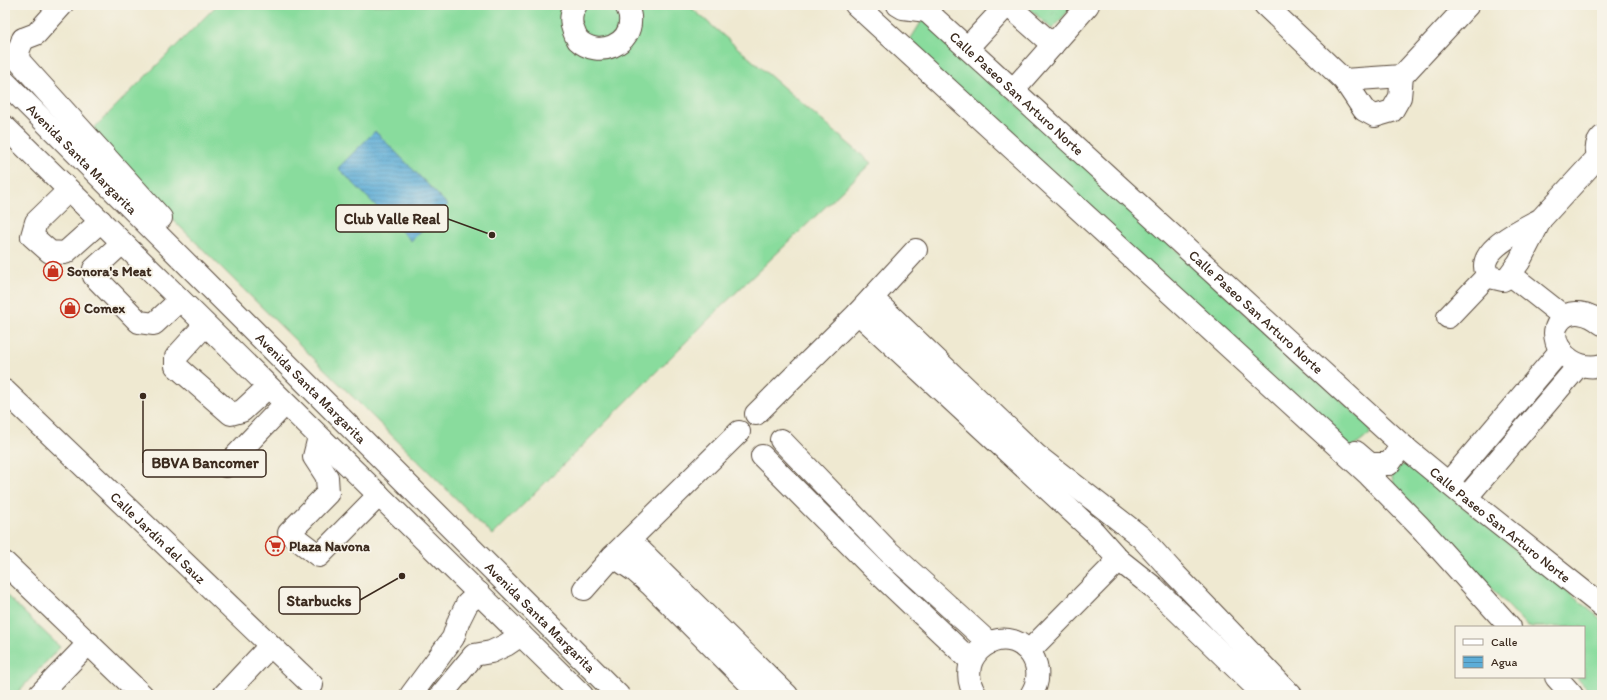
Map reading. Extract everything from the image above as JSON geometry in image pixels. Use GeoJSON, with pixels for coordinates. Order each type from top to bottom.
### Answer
{"type":"FeatureCollection","features":[{"type":"Feature","properties":{"kind":"street"},"geometry":{"type":"LineString","coordinates":[[46,5],[28,24],[18,52],[19,61],[165,222],[178,255]]}},
{"type":"Feature","properties":{"kind":"street"},"geometry":{"type":"LineString","coordinates":[[23,39],[36,34],[62,5]]}},
{"type":"Feature","properties":{"kind":"street"},"geometry":{"type":"LineString","coordinates":[[576,5],[572,10],[571,25],[578,39],[590,48],[605,50],[619,44],[628,31],[630,16],[626,5]]}},
{"type":"Feature","properties":{"kind":"street"},"geometry":{"type":"LineString","coordinates":[[856,5],[1369,475],[1420,527],[1509,626]]}},
{"type":"Feature","properties":{"kind":"street"},"geometry":{"type":"LineString","coordinates":[[898,5],[903,8],[923,8]]}},
{"type":"Feature","properties":{"kind":"street"},"geometry":{"type":"LineString","coordinates":[[967,48],[1008,5],[1053,45]]}},
{"type":"Feature","properties":{"kind":"street"},"geometry":{"type":"LineString","coordinates":[[1013,90],[1088,5]]}},
{"type":"Feature","properties":{"kind":"street"},"geometry":{"type":"LineString","coordinates":[[1265,5],[1344,80],[1364,110],[1375,116],[1392,111],[1400,97],[1402,76],[1468,5]]}},
{"type":"Feature","properties":{"kind":"street","name":"Calle Paseo San Arturo Norte"},"geometry":{"type":"LineString","coordinates":[[923,8],[1402,445],[1602,606]]}},
{"type":"Feature","properties":{"kind":"street"},"geometry":{"type":"LineString","coordinates":[[1344,80],[1402,76]]}},
{"type":"Feature","properties":{"kind":"street","name":"Avenida Santa Margarita"},"geometry":{"type":"LineString","coordinates":[[5,82],[618,695]]}},
{"type":"Feature","properties":{"kind":"street","name":"Avenida Santa Margarita"},"geometry":{"type":"LineString","coordinates":[[8,136],[69,190],[582,695]]}},
{"type":"Feature","properties":{"kind":"street"},"geometry":{"type":"LineString","coordinates":[[1541,219],[1509,237],[1490,253],[1484,261],[1484,268],[1488,275],[1496,280],[1503,280],[1511,274],[1523,256],[1541,219],[1601,152]]}},
{"type":"Feature","properties":{"kind":"street"},"geometry":{"type":"LineString","coordinates":[[69,190],[36,222],[32,236],[50,252],[65,253],[101,222]]}},
{"type":"Feature","properties":{"kind":"street"},"geometry":{"type":"LineString","coordinates":[[180,300],[154,324],[139,322],[94,276],[94,269],[122,243],[130,244],[137,249],[179,284],[186,286],[198,275]]}},
{"type":"Feature","properties":{"kind":"street"},"geometry":{"type":"LineString","coordinates":[[584,589],[613,556],[739,432],[742,424],[748,418],[756,414],[865,306],[916,250]]}},
{"type":"Feature","properties":{"kind":"street"},"geometry":{"type":"LineString","coordinates":[[1511,274],[1563,316]]}},
{"type":"Feature","properties":{"kind":"street"},"geometry":{"type":"LineString","coordinates":[[1448,317],[1488,275]]}},
{"type":"Feature","properties":{"kind":"street"},"geometry":{"type":"LineString","coordinates":[[865,306],[1007,440],[1119,560],[1153,586],[1264,695]]}},
{"type":"Feature","properties":{"kind":"street"},"geometry":{"type":"LineString","coordinates":[[1602,324],[1589,315],[1574,312],[1563,316],[1557,325],[1555,333],[1561,350],[1572,362],[1593,368],[1602,365]]}},
{"type":"Feature","properties":{"kind":"street"},"geometry":{"type":"LineString","coordinates":[[205,325],[176,357],[176,366],[231,414],[242,411],[268,387]]}},
{"type":"Feature","properties":{"kind":"street"},"geometry":{"type":"LineString","coordinates":[[1448,483],[1561,350]]}},
{"type":"Feature","properties":{"kind":"street"},"geometry":{"type":"LineString","coordinates":[[1466,498],[1579,365]]}},
{"type":"Feature","properties":{"kind":"street","name":"Calle Jardín del Sauz"},"geometry":{"type":"LineString","coordinates":[[5,391],[312,685]]}},
{"type":"Feature","properties":{"kind":"street"},"geometry":{"type":"LineString","coordinates":[[226,466],[285,404]]}},
{"type":"Feature","properties":{"kind":"street"},"geometry":{"type":"LineString","coordinates":[[739,432],[740,442],[745,450],[753,455],[762,456],[774,451],[781,440],[780,429],[775,420],[766,415],[756,414]]}},
{"type":"Feature","properties":{"kind":"street"},"geometry":{"type":"LineString","coordinates":[[1312,423],[1323,425],[1370,464],[1389,464],[1402,445]]}},
{"type":"Feature","properties":{"kind":"street"},"geometry":{"type":"LineString","coordinates":[[319,437],[314,457],[327,477],[328,493],[289,533],[318,556],[379,495]]}},
{"type":"Feature","properties":{"kind":"street"},"geometry":{"type":"LineString","coordinates":[[781,440],[888,551],[989,643]]}},
{"type":"Feature","properties":{"kind":"street"},"geometry":{"type":"LineString","coordinates":[[1007,440],[1036,455],[1141,537],[1291,695]]}},
{"type":"Feature","properties":{"kind":"street"},"geometry":{"type":"LineString","coordinates":[[762,456],[872,567],[971,661]]}},
{"type":"Feature","properties":{"kind":"street"},"geometry":{"type":"LineString","coordinates":[[1102,541],[1108,529],[1120,520]]}},
{"type":"Feature","properties":{"kind":"street"},"geometry":{"type":"LineString","coordinates":[[629,541],[642,552],[760,685]]}},
{"type":"Feature","properties":{"kind":"street"},"geometry":{"type":"LineString","coordinates":[[872,567],[888,551]]}},
{"type":"Feature","properties":{"kind":"street"},"geometry":{"type":"LineString","coordinates":[[1138,575],[1151,569],[1157,555]]}},
{"type":"Feature","properties":{"kind":"street"},"geometry":{"type":"LineString","coordinates":[[613,556],[635,571],[651,585],[760,685],[787,695]]}},
{"type":"Feature","properties":{"kind":"street"},"geometry":{"type":"LineString","coordinates":[[1029,651],[1119,560]]}},
{"type":"Feature","properties":{"kind":"street"},"geometry":{"type":"LineString","coordinates":[[5,563],[142,695]]}},
{"type":"Feature","properties":{"kind":"street"},"geometry":{"type":"LineString","coordinates":[[411,695],[453,638],[459,620],[467,604],[486,589],[504,591],[550,632],[571,647]]}},
{"type":"Feature","properties":{"kind":"street"},"geometry":{"type":"LineString","coordinates":[[441,695],[474,655],[491,652],[506,646],[521,635]]}},
{"type":"Feature","properties":{"kind":"street"},"geometry":{"type":"LineString","coordinates":[[976,695],[971,688],[968,674],[971,661],[978,650],[989,643],[999,640],[1020,644],[1029,651],[1036,662],[1038,675],[1037,692]]}},
{"type":"Feature","properties":{"kind":"street"},"geometry":{"type":"LineString","coordinates":[[39,695],[89,643]]}},
{"type":"Feature","properties":{"kind":"street"},"geometry":{"type":"LineString","coordinates":[[224,695],[270,646]]}},
{"type":"Feature","properties":{"kind":"street"},"geometry":{"type":"LineString","coordinates":[[1557,678],[1572,695]]}},
{"type":"Feature","properties":{"kind":"green space"},"geometry":{"type":"Polygon","coordinates":[[[217,5],[688,5],[871,163],[722,306],[493,535],[87,135],[217,5]]]}},
{"type":"Feature","properties":{"kind":"green space"},"geometry":{"type":"Polygon","coordinates":[[[1025,5],[1074,5],[1052,29],[1025,5]]]}},
{"type":"Feature","properties":{"kind":"green space"},"geometry":{"type":"Polygon","coordinates":[[[923,19],[1369,426],[1370,434],[1349,451],[905,48],[923,19]]]}},
{"type":"Feature","properties":{"kind":"green space"},"geometry":{"type":"Polygon","coordinates":[[[1405,464],[1413,466],[1602,620],[1602,695],[1593,695],[1577,678],[1585,678],[1585,626],[1527,626],[1394,485],[1392,477],[1396,469],[1405,464]]]}},
{"type":"Feature","properties":{"kind":"green space"},"geometry":{"type":"Polygon","coordinates":[[[5,594],[60,647],[15,695],[5,695],[5,594]]]}},
{"type":"Feature","properties":{"kind":"water"},"geometry":{"type":"Polygon","coordinates":[[[375,131],[448,205],[411,241],[338,168],[375,131]]]}},
{"type":"Feature","properties":{"kind":"place","name":"Club Valle Real"},"geometry":{"type":"Point","coordinates":[492,235]}},
{"type":"Feature","properties":{"kind":"place","name":"Sonora's Meat"},"geometry":{"type":"Point","coordinates":[53,271]}},
{"type":"Feature","properties":{"kind":"place","name":"Comex"},"geometry":{"type":"Point","coordinates":[70,308]}},
{"type":"Feature","properties":{"kind":"place","name":"BBVA Bancomer"},"geometry":{"type":"Point","coordinates":[143,396]}},
{"type":"Feature","properties":{"kind":"place","name":"Plaza Navona"},"geometry":{"type":"Point","coordinates":[275,546]}},
{"type":"Feature","properties":{"kind":"place","name":"Starbucks"},"geometry":{"type":"Point","coordinates":[402,576]}}]}
